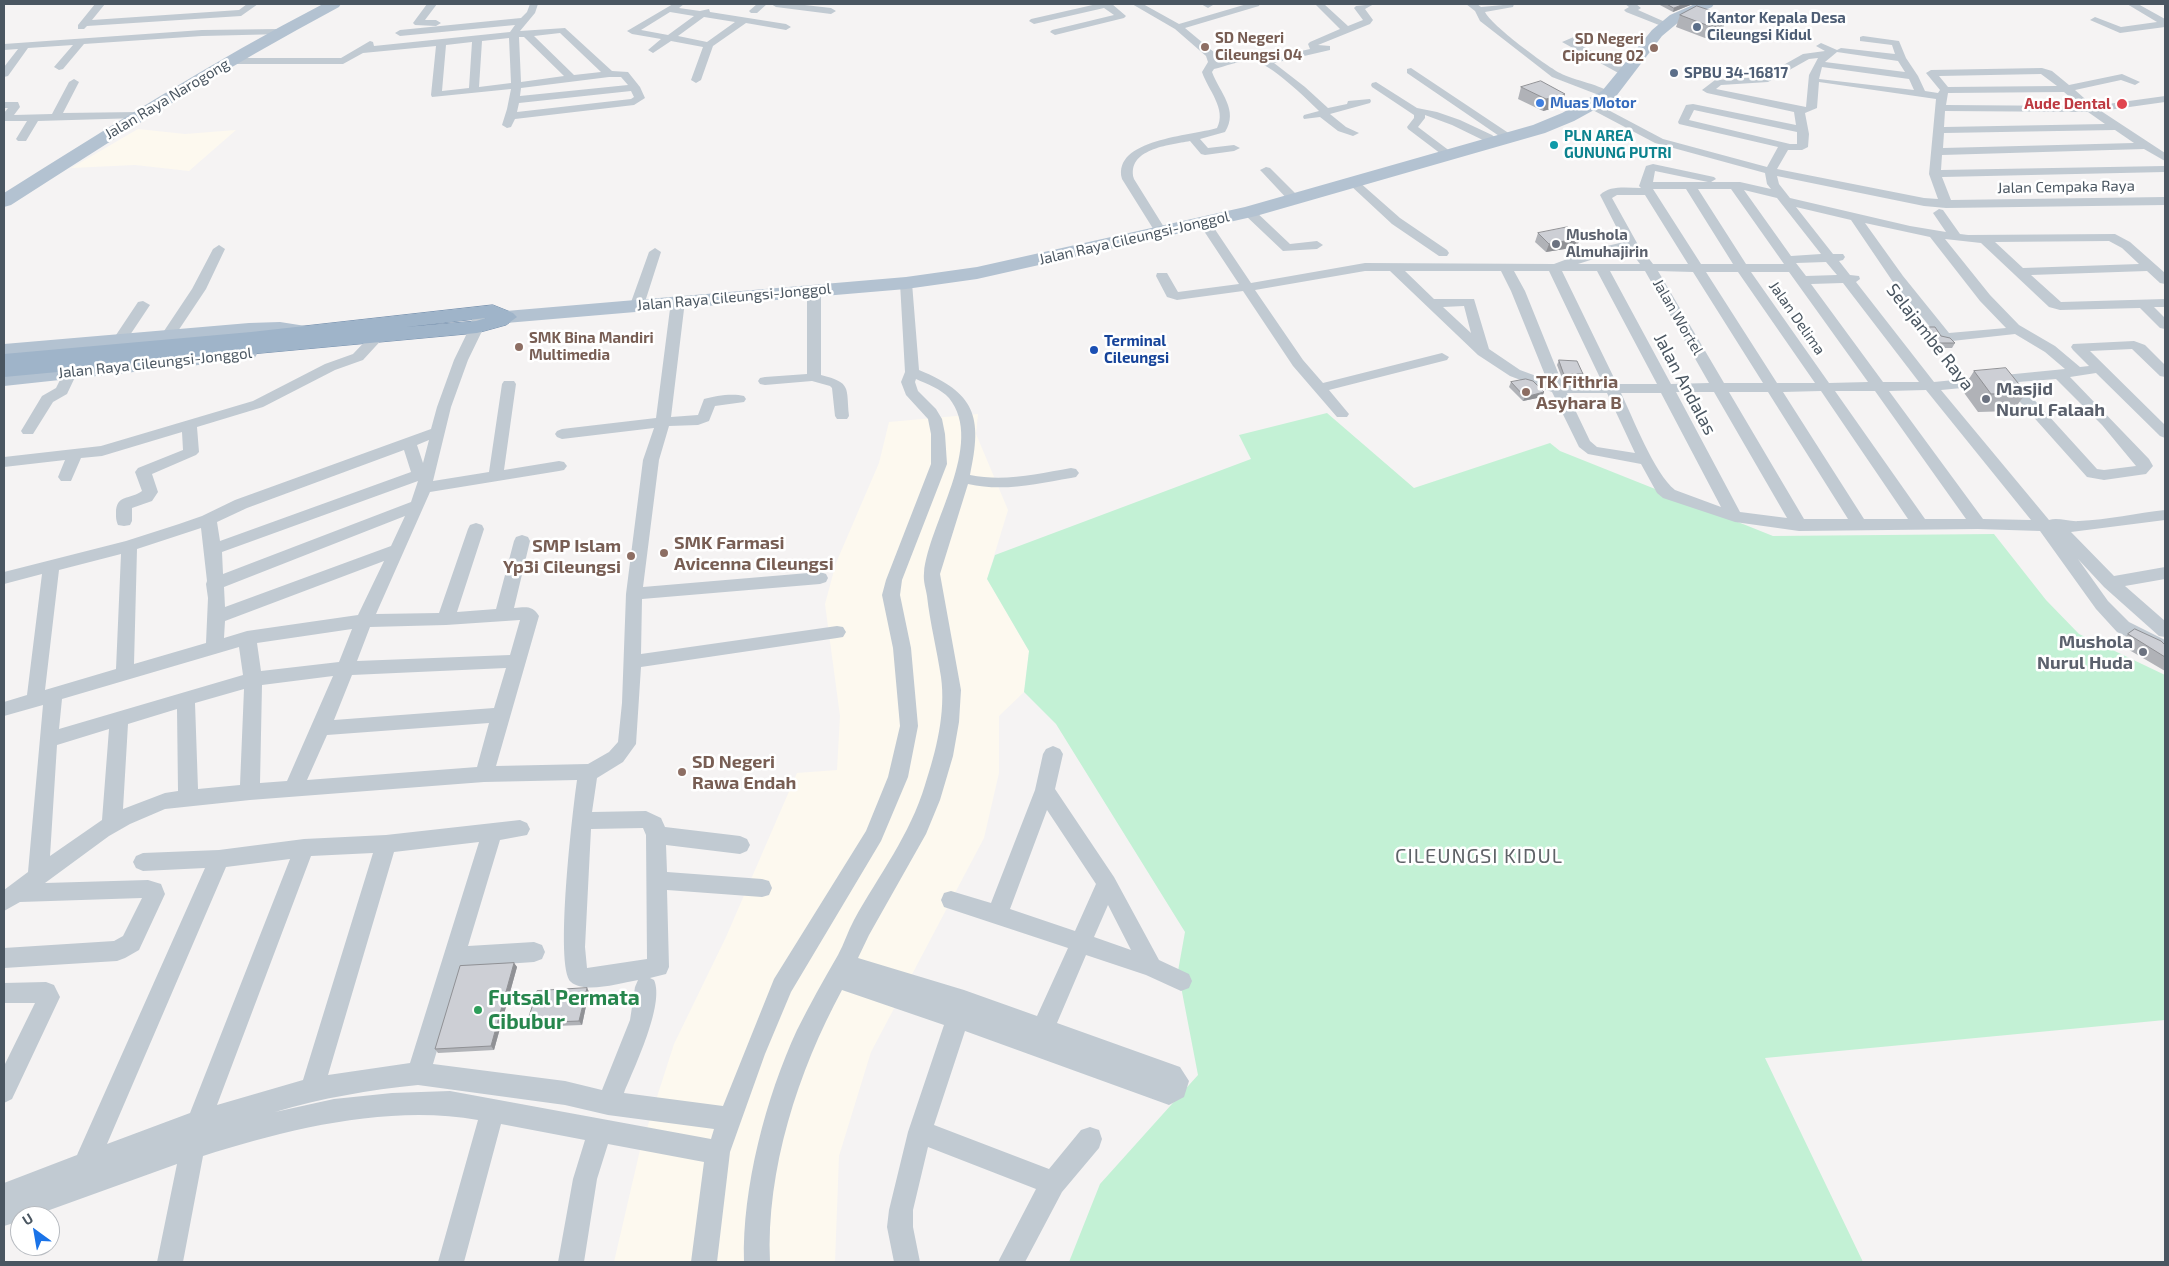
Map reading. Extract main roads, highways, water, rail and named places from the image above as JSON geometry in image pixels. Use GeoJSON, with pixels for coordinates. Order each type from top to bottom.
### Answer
{"type":"FeatureCollection","features":[{"type":"Feature","properties":{"kind":"highway","name":"Jalan Raya Cileungsi-Jonggol"},"geometry":{"type":"LineString","coordinates":[[256,342],[478,320],[499,321],[506,317]]}},
{"type":"Feature","properties":{"kind":"highway","name":"Jalan Raya Cileungsi-Jonggol"},"geometry":{"type":"LineString","coordinates":[[305,337],[379,335],[478,320]]}},
{"type":"Feature","properties":{"kind":"highway"},"geometry":{"type":"LineString","coordinates":[[4,361],[256,342]]}},
{"type":"Feature","properties":{"kind":"highway"},"geometry":{"type":"LineString","coordinates":[[4,370],[256,342]]}},
{"type":"Feature","properties":{"kind":"main road","name":"Jalan Raya Narogong"},"geometry":{"type":"LineString","coordinates":[[4,201],[228,61],[334,4]]}},
{"type":"Feature","properties":{"kind":"main road","name":"Jalan Raya Cileungsi-Jonggol"},"geometry":{"type":"LineString","coordinates":[[506,317],[906,283],[977,273],[1249,212],[1539,129],[1608,95],[1657,34],[1675,18],[1707,4]]}},
{"type":"Feature","properties":{"kind":"main road","name":"Jalan Raya Cileungsi-Jonggol"},"geometry":{"type":"LineString","coordinates":[[4,351],[280,328],[305,337]]}},
{"type":"Feature","properties":{"kind":"main road","name":"Jalan Raya Cileungsi-Jonggol"},"geometry":{"type":"LineString","coordinates":[[4,379],[242,354],[305,337]]}},
{"type":"Feature","properties":{"kind":"place","name":"Kantor Kepala Desa Cileungsi Kidul"},"geometry":{"type":"Point","coordinates":[1697,27]}},
{"type":"Feature","properties":{"kind":"place","name":"SD Negeri Cileungsi 04"},"geometry":{"type":"Point","coordinates":[1205,47]}},
{"type":"Feature","properties":{"kind":"place","name":"SD Negeri Cipicung 02"},"geometry":{"type":"Point","coordinates":[1654,48]}},
{"type":"Feature","properties":{"kind":"place","name":"SPBU 34-16817"},"geometry":{"type":"Point","coordinates":[1674,73]}},
{"type":"Feature","properties":{"kind":"place","name":"Muas Motor"},"geometry":{"type":"Point","coordinates":[1540,103]}},
{"type":"Feature","properties":{"kind":"place","name":"Aude Dental"},"geometry":{"type":"Point","coordinates":[2122,104]}},
{"type":"Feature","properties":{"kind":"place","name":"PLN AREA GUNUNG PUTRI"},"geometry":{"type":"Point","coordinates":[1554,145]}},
{"type":"Feature","properties":{"kind":"place","name":"Mushola Almuhajirin"},"geometry":{"type":"Point","coordinates":[1556,244]}},
{"type":"Feature","properties":{"kind":"place","name":"SMK Bina Mandiri Multimedia"},"geometry":{"type":"Point","coordinates":[519,347]}},
{"type":"Feature","properties":{"kind":"place","name":"Terminal Cileungsi"},"geometry":{"type":"Point","coordinates":[1094,350]}},
{"type":"Feature","properties":{"kind":"place","name":"TK Fithria Asyhara B"},"geometry":{"type":"Point","coordinates":[1526,392]}},
{"type":"Feature","properties":{"kind":"place","name":"Masjid Nurul Falaah"},"geometry":{"type":"Point","coordinates":[1986,399]}},
{"type":"Feature","properties":{"kind":"place","name":"SMK Farmasi Avicenna Cileungsi"},"geometry":{"type":"Point","coordinates":[664,553]}},
{"type":"Feature","properties":{"kind":"place","name":"SMP Islam Yp3i Cileungsi"},"geometry":{"type":"Point","coordinates":[631,556]}},
{"type":"Feature","properties":{"kind":"place","name":"Mushola Nurul Huda"},"geometry":{"type":"Point","coordinates":[2143,652]}},
{"type":"Feature","properties":{"kind":"place","name":"SD Negeri Rawa Endah"},"geometry":{"type":"Point","coordinates":[682,772]}},
{"type":"Feature","properties":{"kind":"place","name":"Futsal Permata Cibubur"},"geometry":{"type":"Point","coordinates":[478,1010]}},
{"type":"Feature","properties":{"kind":"district","name":"CILEUNGSI KIDUL"},"geometry":{"type":"Point","coordinates":[1479,856]}}]}
